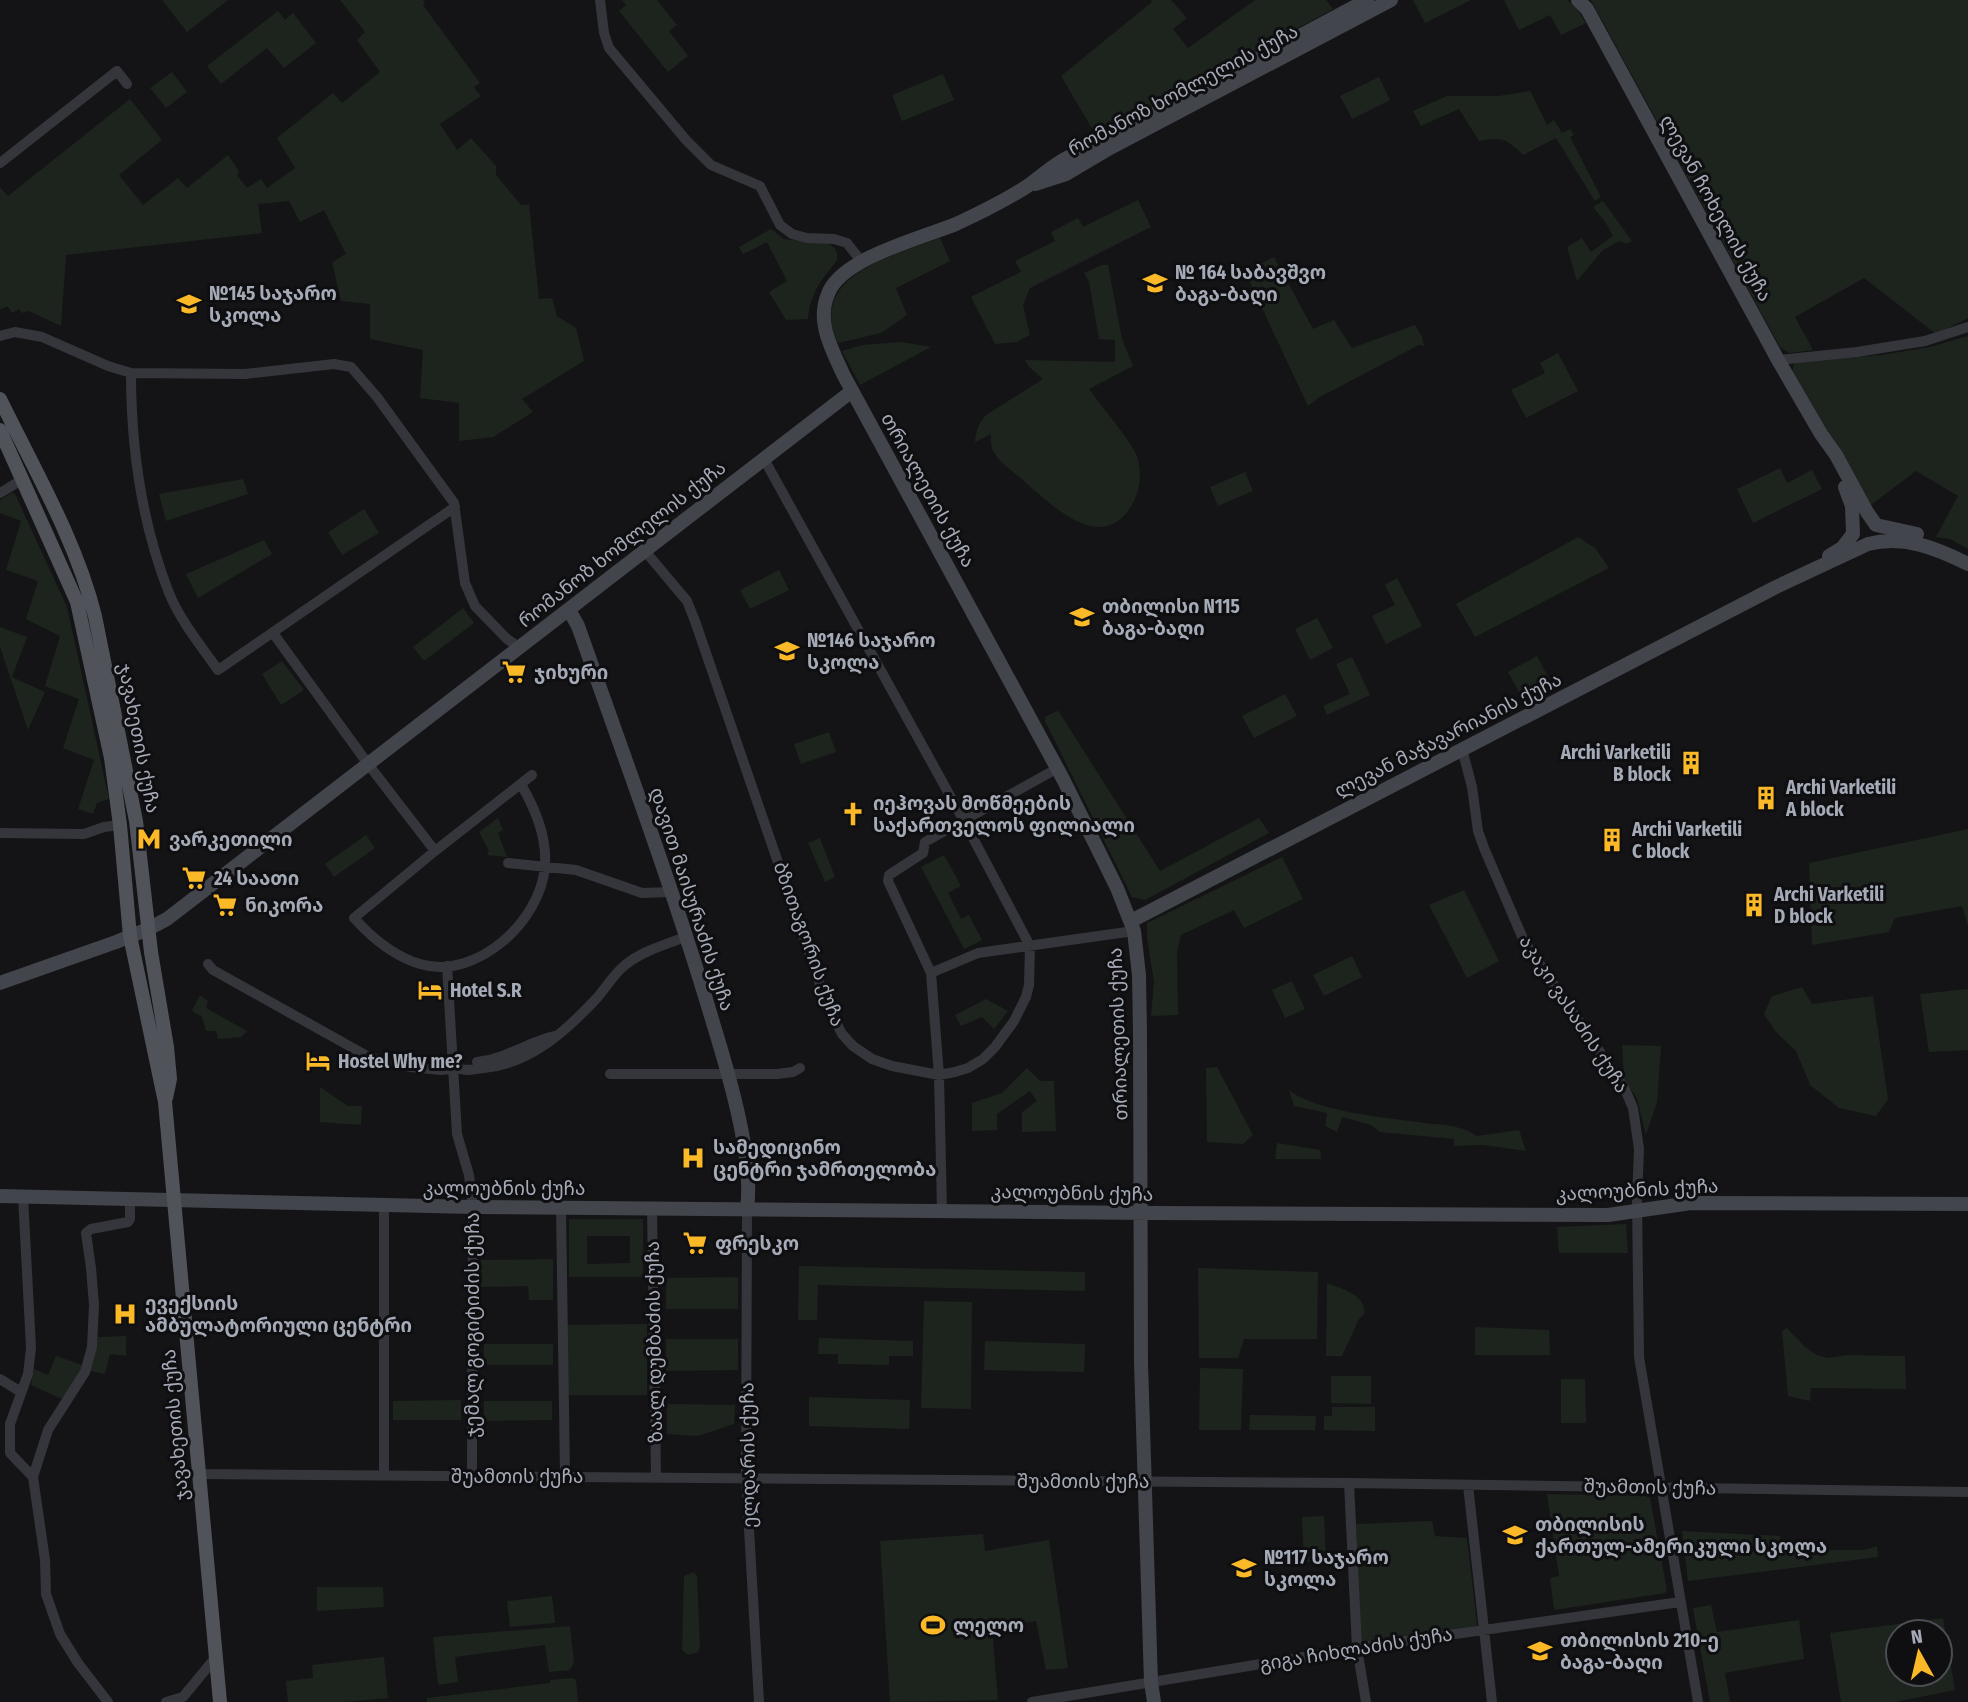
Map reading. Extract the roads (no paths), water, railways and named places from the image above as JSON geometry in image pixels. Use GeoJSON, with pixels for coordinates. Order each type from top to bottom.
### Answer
{"type":"FeatureCollection","features":[{"type":"Feature","properties":{"kind":"main road","name":"ჯავახეთის ქუჩა"},"geometry":{"type":"LineString","coordinates":[[0,399],[64,531],[91,601],[125,760],[135,821],[148,929],[167,1047],[170,1079],[165,1102]]}},
{"type":"Feature","properties":{"kind":"main road","name":"ჯავახეთის ქუჩა"},"geometry":{"type":"LineString","coordinates":[[0,430],[69,580],[83,623],[110,758],[120,825],[130,936],[165,1102],[220,1702]]}},
{"type":"Feature","properties":{"kind":"street"},"geometry":{"type":"LineString","coordinates":[[600,0],[604,33],[609,48],[686,140],[711,165],[760,186],[780,225],[792,234],[847,243],[862,261]]}},
{"type":"Feature","properties":{"kind":"street","name":"რომანოზ ხომლელის ქუჩა"},"geometry":{"type":"LineString","coordinates":[[1027,187],[1062,161],[1367,0]]}},
{"type":"Feature","properties":{"kind":"street","name":"რომანოზ ხომლელის ქუჩა"},"geometry":{"type":"LineString","coordinates":[[0,983],[130,936],[167,919],[852,391],[824,328],[823,311],[828,291],[843,274],[862,261],[955,224],[1027,187],[1066,174],[1110,148],[1391,0]]}},
{"type":"Feature","properties":{"kind":"street","name":"ლევან ჩოხელის ქუჩა"},"geometry":{"type":"LineString","coordinates":[[1578,0],[1587,9],[1777,360],[1836,455],[1874,523]]}},
{"type":"Feature","properties":{"kind":"street"},"geometry":{"type":"LineString","coordinates":[[0,163],[117,71],[127,84]]}},
{"type":"Feature","properties":{"kind":"street"},"geometry":{"type":"LineString","coordinates":[[1777,360],[1857,352],[1925,341],[1968,327]]}},
{"type":"Feature","properties":{"kind":"street"},"geometry":{"type":"LineString","coordinates":[[0,335],[27,332],[131,373],[246,374],[334,364],[351,368],[384,406],[452,499],[468,593],[486,620],[507,639],[516,645],[522,645]]}},
{"type":"Feature","properties":{"kind":"street"},"geometry":{"type":"LineString","coordinates":[[131,373],[134,452],[148,522],[169,595],[218,670],[455,507]]}},
{"type":"Feature","properties":{"kind":"street","name":"თრიალეთის ქუჩა"},"geometry":{"type":"LineString","coordinates":[[852,391],[1058,768],[1117,888],[1132,926],[1139,975],[1143,1482],[1154,1702]]}},
{"type":"Feature","properties":{"kind":"street","name":"ლევან ჩოხელის ქუჩა"},"geometry":{"type":"LineString","coordinates":[[1821,434],[1850,498],[1853,532]]}},
{"type":"Feature","properties":{"kind":"street","name":"ბზითაგორის ქუჩა"},"geometry":{"type":"LineString","coordinates":[[645,551],[687,601],[827,1005],[842,1034],[853,1046],[872,1059],[891,1066],[939,1075],[968,1068],[983,1059],[1002,1038],[1026,998],[1031,972],[1030,946],[764,459]]}},
{"type":"Feature","properties":{"kind":"street"},"geometry":{"type":"LineString","coordinates":[[0,493],[23,479]]}},
{"type":"Feature","properties":{"kind":"street"},"geometry":{"type":"LineString","coordinates":[[1968,555],[1929,538],[1874,523],[1861,521],[1853,532],[1857,541],[1870,544],[1900,540],[1912,542],[1968,564]]}},
{"type":"Feature","properties":{"kind":"street"},"geometry":{"type":"LineString","coordinates":[[1870,544],[1878,533],[1874,523]]}},
{"type":"Feature","properties":{"kind":"street","name":"ლევან მაჭავარიანის ქუჩა"},"geometry":{"type":"LineString","coordinates":[[1783,584],[1842,548],[1853,532]]}},
{"type":"Feature","properties":{"kind":"street","name":"ლევან მაჭავარიანის ქუჩა"},"geometry":{"type":"LineString","coordinates":[[931,973],[978,953],[1132,926],[1462,750],[1783,584],[1870,544]]}},
{"type":"Feature","properties":{"kind":"street","name":"დავით მაისურაძის ქუჩა"},"geometry":{"type":"LineString","coordinates":[[569,610],[578,626],[687,936],[728,1074],[744,1154],[749,1196],[747,1209]]}},
{"type":"Feature","properties":{"kind":"street"},"geometry":{"type":"LineString","coordinates":[[273,633],[435,851]]}},
{"type":"Feature","properties":{"kind":"street","name":"აკაკი ვასაძის ქუჩა"},"geometry":{"type":"LineString","coordinates":[[1462,750],[1481,840],[1524,941],[1624,1087],[1633,1108],[1639,1149],[1639,1357],[1698,1702]]}},
{"type":"Feature","properties":{"kind":"street"},"geometry":{"type":"LineString","coordinates":[[942,1211],[939,1075],[931,973],[888,881],[888,875],[923,853],[925,842],[1058,768]]}},
{"type":"Feature","properties":{"kind":"street"},"geometry":{"type":"LineString","coordinates":[[522,784],[538,817],[545,866],[539,892],[517,929],[480,957],[447,967],[421,964],[402,956],[368,934],[354,918],[532,775]]}},
{"type":"Feature","properties":{"kind":"street"},"geometry":{"type":"LineString","coordinates":[[0,833],[84,834],[120,825]]}},
{"type":"Feature","properties":{"kind":"street"},"geometry":{"type":"LineString","coordinates":[[508,863],[576,870],[642,894],[671,892]]}},
{"type":"Feature","properties":{"kind":"street"},"geometry":{"type":"LineString","coordinates":[[452,1068],[442,1070],[410,1066],[369,1057],[213,970],[208,964],[370,1053],[443,1065],[462,1070],[491,1067],[512,1061],[546,1045],[596,998],[623,967],[638,956],[687,936]]}},
{"type":"Feature","properties":{"kind":"street","name":"ჯემალ გოგიტიძის ქუჩა"},"geometry":{"type":"LineString","coordinates":[[447,967],[457,1134],[469,1175],[473,1208],[472,1475]]}},
{"type":"Feature","properties":{"kind":"street"},"geometry":{"type":"LineString","coordinates":[[610,1074],[785,1073],[800,1068]]}},
{"type":"Feature","properties":{"kind":"street","name":"კალოუბნის ქუჩა"},"geometry":{"type":"LineString","coordinates":[[0,1196],[473,1208],[1608,1215],[1691,1203],[1968,1204]]}},
{"type":"Feature","properties":{"kind":"street"},"geometry":{"type":"LineString","coordinates":[[23,1196],[31,1348],[28,1374],[10,1424],[10,1453],[33,1477]]}},
{"type":"Feature","properties":{"kind":"street"},"geometry":{"type":"LineString","coordinates":[[108,1702],[60,1634],[46,1594],[46,1560],[33,1477],[48,1430],[85,1372],[92,1347],[94,1305],[86,1233],[91,1229],[128,1222],[130,1200]]}},
{"type":"Feature","properties":{"kind":"street"},"geometry":{"type":"LineString","coordinates":[[384,1206],[384,1475]]}},
{"type":"Feature","properties":{"kind":"street"},"geometry":{"type":"LineString","coordinates":[[561,1208],[565,1476]]}},
{"type":"Feature","properties":{"kind":"street","name":"ზაალ დუმბაძის ქუჩა"},"geometry":{"type":"LineString","coordinates":[[652,1208],[656,1477]]}},
{"type":"Feature","properties":{"kind":"street","name":"ელდარის ქუჩა"},"geometry":{"type":"LineString","coordinates":[[747,1209],[746,1477],[759,1702]]}},
{"type":"Feature","properties":{"kind":"street"},"geometry":{"type":"LineString","coordinates":[[0,1378],[21,1392]]}},
{"type":"Feature","properties":{"kind":"street","name":"შუამთის ქუჩა"},"geometry":{"type":"LineString","coordinates":[[199,1474],[1349,1483],[1968,1492]]}},
{"type":"Feature","properties":{"kind":"street"},"geometry":{"type":"LineString","coordinates":[[1349,1483],[1357,1648],[1366,1702]]}},
{"type":"Feature","properties":{"kind":"street"},"geometry":{"type":"LineString","coordinates":[[1468,1485],[1492,1702]]}},
{"type":"Feature","properties":{"kind":"street","name":"გიგა ჩიხლაძის ქუჩა"},"geometry":{"type":"LineString","coordinates":[[1032,1702],[1357,1648],[1680,1602]]}},
{"type":"Feature","properties":{"kind":"street"},"geometry":{"type":"LineString","coordinates":[[166,1702],[183,1697],[216,1657]]}},
{"type":"Feature","properties":{"kind":"place","name":"№ 164 საბავშვო ბაგა-ბაღი"},"geometry":{"type":"Point","coordinates":[1155,283]}},
{"type":"Feature","properties":{"kind":"place","name":"№145 საჯარო სკოლა"},"geometry":{"type":"Point","coordinates":[189,304]}},
{"type":"Feature","properties":{"kind":"place","name":"თბილისი N115 ბაგა-ბაღი"},"geometry":{"type":"Point","coordinates":[1082,617]}},
{"type":"Feature","properties":{"kind":"place","name":"№146 საჯარო სკოლა"},"geometry":{"type":"Point","coordinates":[787,651]}},
{"type":"Feature","properties":{"kind":"place","name":"ჯიხური"},"geometry":{"type":"Point","coordinates":[514,672]}},
{"type":"Feature","properties":{"kind":"place","name":"Archi Varketili B block"},"geometry":{"type":"Point","coordinates":[1691,763]}},
{"type":"Feature","properties":{"kind":"place","name":"Archi Varketili A block"},"geometry":{"type":"Point","coordinates":[1766,798]}},
{"type":"Feature","properties":{"kind":"place","name":"იეჰოვას მოწმეების საქართველოს ფილიალი"},"geometry":{"type":"Point","coordinates":[853,814]}},
{"type":"Feature","properties":{"kind":"place","name":"ვარკეთილი"},"geometry":{"type":"Point","coordinates":[149,839]}},
{"type":"Feature","properties":{"kind":"place","name":"Archi Varketili C block"},"geometry":{"type":"Point","coordinates":[1612,840]}},
{"type":"Feature","properties":{"kind":"place","name":"24 საათი"},"geometry":{"type":"Point","coordinates":[194,878]}},
{"type":"Feature","properties":{"kind":"place","name":"ნიკორა"},"geometry":{"type":"Point","coordinates":[225,905]}},
{"type":"Feature","properties":{"kind":"place","name":"Archi Varketili D block"},"geometry":{"type":"Point","coordinates":[1754,905]}},
{"type":"Feature","properties":{"kind":"place","name":"Hotel S.R"},"geometry":{"type":"Point","coordinates":[430,990]}},
{"type":"Feature","properties":{"kind":"place","name":"Hostel Why me?"},"geometry":{"type":"Point","coordinates":[318,1061]}},
{"type":"Feature","properties":{"kind":"place","name":"სამედიცინო ცენტრი ჯამრთელობა"},"geometry":{"type":"Point","coordinates":[693,1158]}},
{"type":"Feature","properties":{"kind":"place","name":"ფრესკო"},"geometry":{"type":"Point","coordinates":[695,1243]}},
{"type":"Feature","properties":{"kind":"place","name":"ევექსიის ამბულატორიული ცენტრი"},"geometry":{"type":"Point","coordinates":[125,1314]}},
{"type":"Feature","properties":{"kind":"place","name":"თბილისის ქართულ-ამერიკული სკოლა"},"geometry":{"type":"Point","coordinates":[1515,1535]}},
{"type":"Feature","properties":{"kind":"place","name":"№117 საჯარო სკოლა"},"geometry":{"type":"Point","coordinates":[1244,1568]}},
{"type":"Feature","properties":{"kind":"place","name":"ლელო"},"geometry":{"type":"Point","coordinates":[933,1625]}},
{"type":"Feature","properties":{"kind":"place","name":"თბილისის 210-ე ბაგა-ბაღი"},"geometry":{"type":"Point","coordinates":[1540,1651]}}]}
